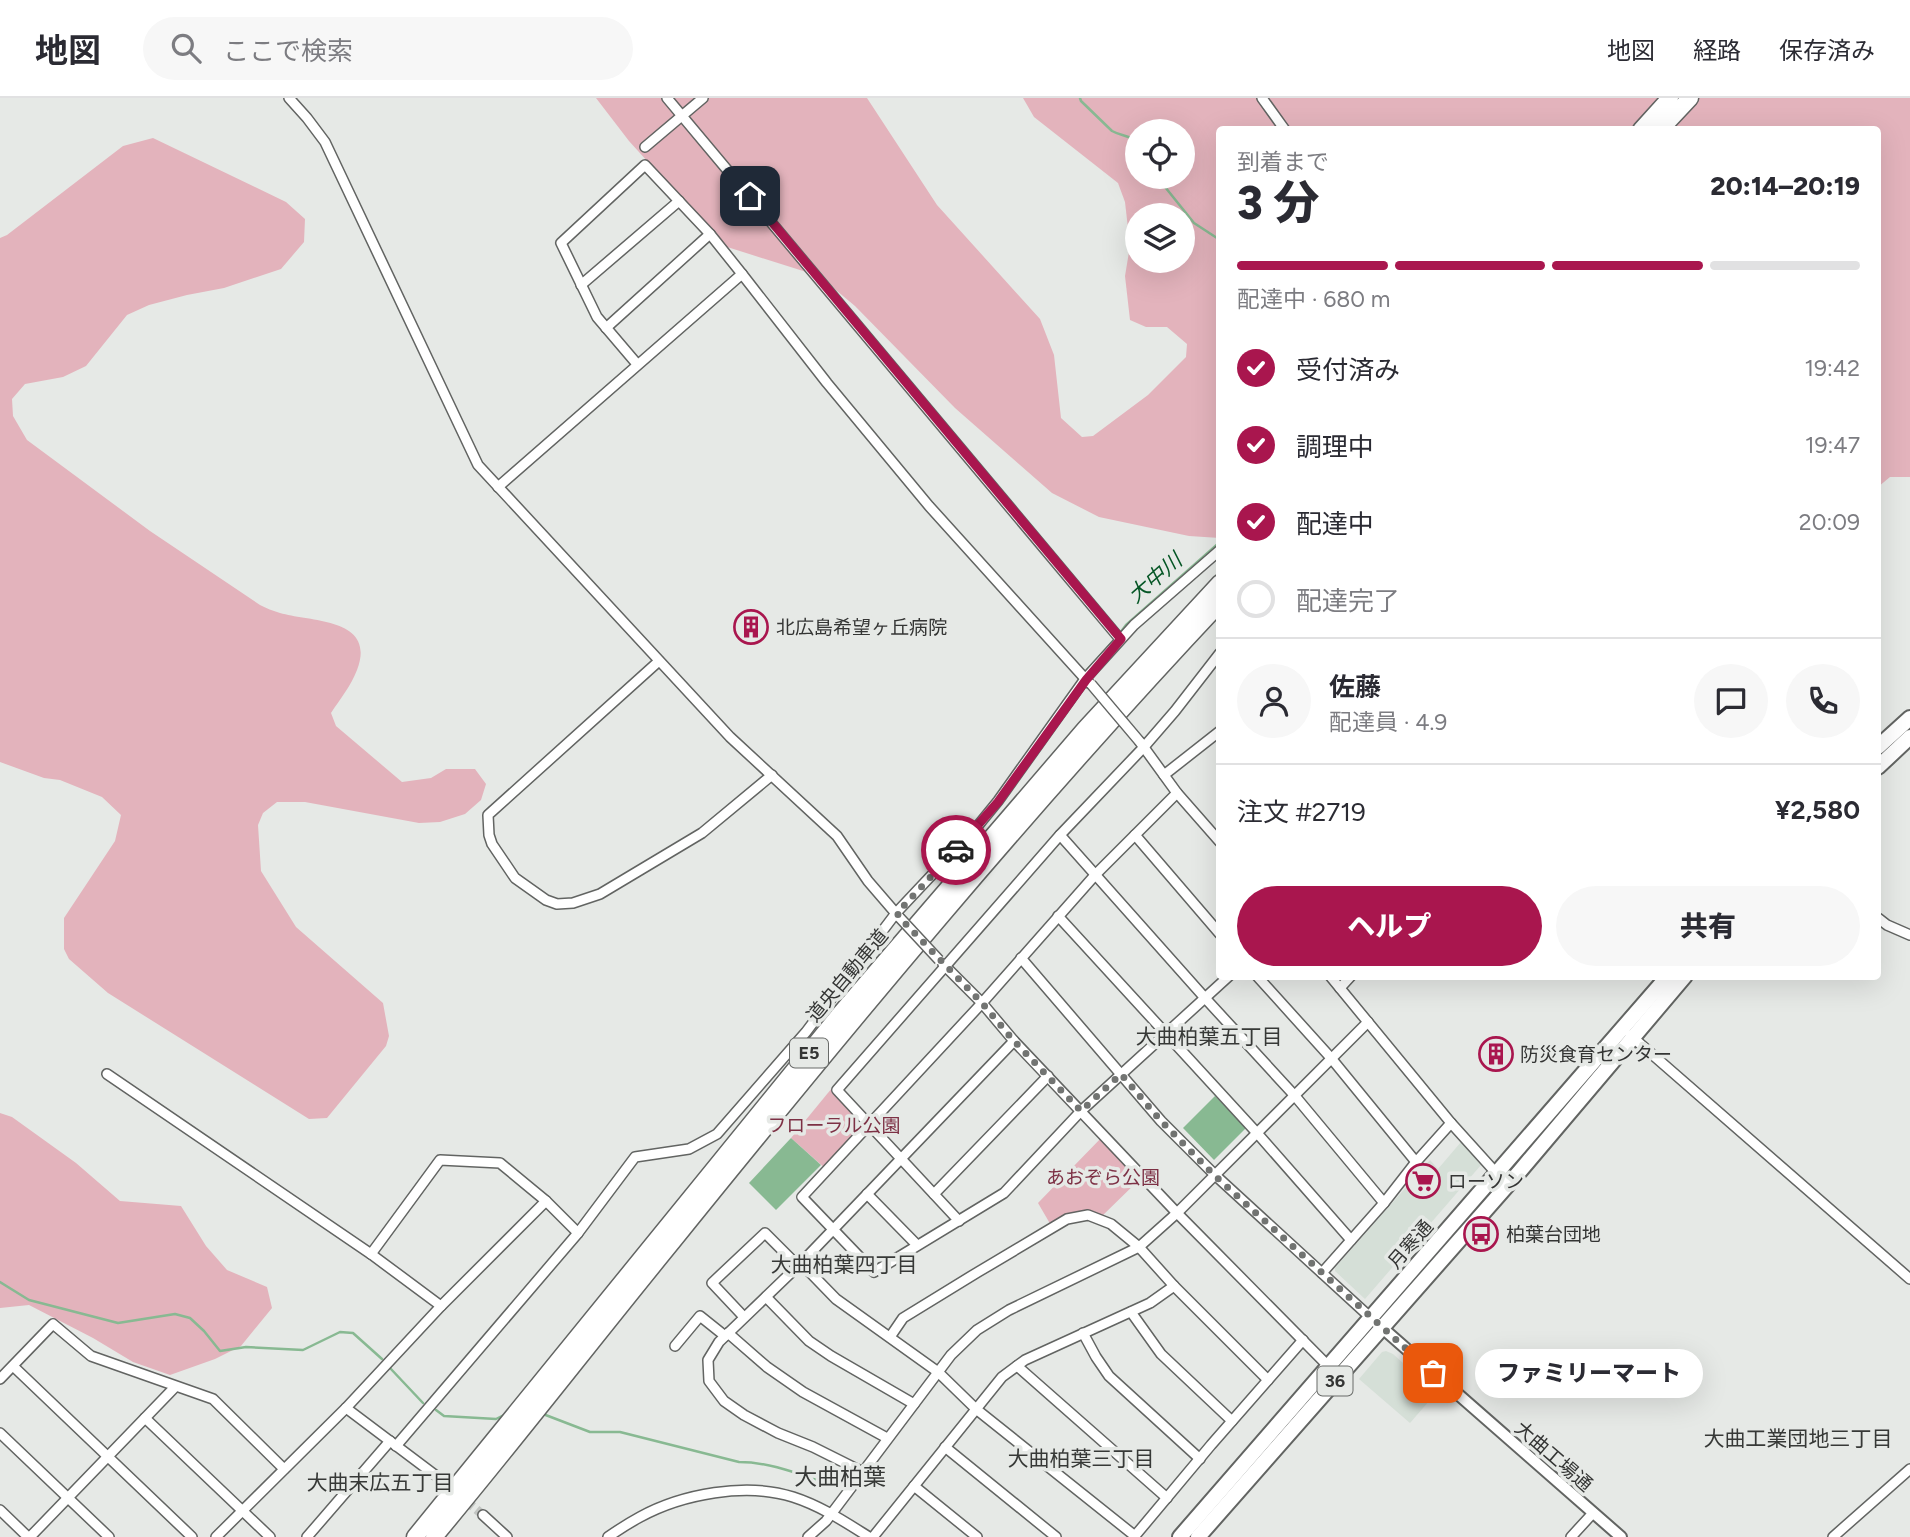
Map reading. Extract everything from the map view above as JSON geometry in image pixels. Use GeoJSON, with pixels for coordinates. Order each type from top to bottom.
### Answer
{"type":"FeatureCollection","features":[{"type":"Feature","properties":{"kind":"highway"},"geometry":{"type":"LineString","coordinates":[[1644,126],[1670,98]]}},
{"type":"Feature","properties":{"kind":"highway"},"geometry":{"type":"LineString","coordinates":[[1664,126],[1690,98]]}},
{"type":"Feature","properties":{"kind":"highway","name":"道央自動車道"},"geometry":{"type":"LineString","coordinates":[[415,1537],[858,993],[1085,729],[1216,587]]}},
{"type":"Feature","properties":{"kind":"highway","name":"道央自動車道"},"geometry":{"type":"LineString","coordinates":[[434,1537],[859,1014],[1052,788],[1216,607]]}},
{"type":"Feature","properties":{"kind":"highway"},"geometry":{"type":"LineString","coordinates":[[1881,744],[1910,718]]}},
{"type":"Feature","properties":{"kind":"highway"},"geometry":{"type":"LineString","coordinates":[[1881,764],[1910,737]]}},
{"type":"Feature","properties":{"kind":"highway","name":"月寒通"},"geometry":{"type":"LineString","coordinates":[[1628,1034],[1665,980]]}},
{"type":"Feature","properties":{"kind":"highway","name":"月寒通"},"geometry":{"type":"LineString","coordinates":[[1198,1537],[1376,1323],[1628,1034],[1681,980]]}},
{"type":"Feature","properties":{"kind":"highway","name":"月寒通"},"geometry":{"type":"LineString","coordinates":[[1180,1537],[1334,1372]]}},
{"type":"Feature","properties":{"kind":"street"},"geometry":{"type":"LineString","coordinates":[[289,98],[325,142],[478,465],[730,737],[837,836],[868,881],[898,916],[1177,1213],[1334,1372]]}},
{"type":"Feature","properties":{"kind":"street"},"geometry":{"type":"LineString","coordinates":[[667,98],[1121,639]]}},
{"type":"Feature","properties":{"kind":"street"},"geometry":{"type":"LineString","coordinates":[[645,147],[703,98]]}},
{"type":"Feature","properties":{"kind":"street"},"geometry":{"type":"LineString","coordinates":[[1262,98],[1282,126]]}},
{"type":"Feature","properties":{"kind":"street"},"geometry":{"type":"LineString","coordinates":[[637,364],[597,317],[561,243],[645,166],[710,234],[827,383],[929,506],[1088,682],[1216,837]]}},
{"type":"Feature","properties":{"kind":"street"},"geometry":{"type":"LineString","coordinates":[[581,285],[679,201]]}},
{"type":"Feature","properties":{"kind":"street"},"geometry":{"type":"LineString","coordinates":[[606,328],[710,234]]}},
{"type":"Feature","properties":{"kind":"street"},"geometry":{"type":"LineString","coordinates":[[498,487],[742,274]]}},
{"type":"Feature","properties":{"kind":"street"},"geometry":{"type":"LineString","coordinates":[[307,1537],[578,1233],[635,1157],[689,1149],[717,1134],[806,1032],[898,916],[998,802],[1121,639],[1216,553]]}},
{"type":"Feature","properties":{"kind":"street"},"geometry":{"type":"LineString","coordinates":[[959,1221],[837,1090],[942,963],[1175,711],[1216,658]]}},
{"type":"Feature","properties":{"kind":"street"},"geometry":{"type":"LineString","coordinates":[[659,661],[488,814],[492,844],[516,878],[546,900],[557,904],[573,903],[600,894],[702,833],[772,775]]}},
{"type":"Feature","properties":{"kind":"street"},"geometry":{"type":"LineString","coordinates":[[1164,775],[1216,734]]}},
{"type":"Feature","properties":{"kind":"street"},"geometry":{"type":"LineString","coordinates":[[1177,793],[1096,874],[982,1003],[802,1197],[874,1272],[1004,1194],[1081,1111],[1225,980]]}},
{"type":"Feature","properties":{"kind":"street"},"geometry":{"type":"LineString","coordinates":[[1060,835],[1295,1096],[1384,1203]]}},
{"type":"Feature","properties":{"kind":"street"},"geometry":{"type":"LineString","coordinates":[[1135,835],[1216,929]]}},
{"type":"Feature","properties":{"kind":"street"},"geometry":{"type":"LineString","coordinates":[[1058,916],[1351,1240]]}},
{"type":"Feature","properties":{"kind":"street"},"geometry":{"type":"LineString","coordinates":[[1881,920],[1910,935]]}},
{"type":"Feature","properties":{"kind":"street"},"geometry":{"type":"LineString","coordinates":[[1021,958],[1161,1121],[1214,1175],[1376,1323]]}},
{"type":"Feature","properties":{"kind":"street"},"geometry":{"type":"LineString","coordinates":[[1261,980],[1331,1058],[1416,1162]]}},
{"type":"Feature","properties":{"kind":"street"},"geometry":{"type":"LineString","coordinates":[[1333,980],[1451,1123],[1502,1180]]}},
{"type":"Feature","properties":{"kind":"street"},"geometry":{"type":"LineString","coordinates":[[1340,988],[1347,980]]}},
{"type":"Feature","properties":{"kind":"street"},"geometry":{"type":"LineString","coordinates":[[808,1537],[826,1521],[950,1355],[977,1330],[1009,1310],[1139,1247],[1177,1213],[1368,1022]]}},
{"type":"Feature","properties":{"kind":"street"},"geometry":{"type":"LineString","coordinates":[[1628,1034],[1910,1279]]}},
{"type":"Feature","properties":{"kind":"street"},"geometry":{"type":"LineString","coordinates":[[863,1472],[778,1433],[724,1401],[709,1381],[708,1360],[726,1334],[799,1265],[1014,1041]]}},
{"type":"Feature","properties":{"kind":"street"},"geometry":{"type":"LineString","coordinates":[[107,1074],[371,1254],[441,1306]]}},
{"type":"Feature","properties":{"kind":"street"},"geometry":{"type":"LineString","coordinates":[[934,1194],[1048,1076]]}},
{"type":"Feature","properties":{"kind":"street"},"geometry":{"type":"LineString","coordinates":[[1322,1273],[1451,1123]]}},
{"type":"Feature","properties":{"kind":"street"},"geometry":{"type":"LineString","coordinates":[[371,1254],[440,1160],[500,1163],[578,1233]]}},
{"type":"Feature","properties":{"kind":"street"},"geometry":{"type":"LineString","coordinates":[[867,1194],[918,1245]]}},
{"type":"Feature","properties":{"kind":"street"},"geometry":{"type":"LineString","coordinates":[[216,1537],[346,1408],[441,1306],[545,1201]]}},
{"type":"Feature","properties":{"kind":"street"},"geometry":{"type":"LineString","coordinates":[[890,1337],[903,1318],[1067,1219],[1088,1215],[1111,1223],[1139,1247],[1268,1380]]}},
{"type":"Feature","properties":{"kind":"street"},"geometry":{"type":"LineString","coordinates":[[744,1317],[712,1283],[765,1233],[836,1299],[938,1372],[976,1409],[1135,1536],[1303,1340]]}},
{"type":"Feature","properties":{"kind":"street"},"geometry":{"type":"LineString","coordinates":[[608,1537],[641,1516],[681,1500],[758,1490],[792,1497],[831,1513],[871,1537],[1002,1377],[1025,1360],[1150,1303],[1174,1286]]}},
{"type":"Feature","properties":{"kind":"street"},"geometry":{"type":"LineString","coordinates":[[765,1297],[809,1341],[915,1404]]}},
{"type":"Feature","properties":{"kind":"street"},"geometry":{"type":"LineString","coordinates":[[1131,1312],[1161,1354],[1232,1421]]}},
{"type":"Feature","properties":{"kind":"street"},"geometry":{"type":"LineString","coordinates":[[675,1346],[700,1317],[803,1392],[887,1438]]}},
{"type":"Feature","properties":{"kind":"street","name":"大曲工場通"},"geometry":{"type":"LineString","coordinates":[[1376,1323],[1621,1537]]}},
{"type":"Feature","properties":{"kind":"street"},"geometry":{"type":"LineString","coordinates":[[0,1378],[53,1324],[91,1356],[212,1399],[284,1469]]}},
{"type":"Feature","properties":{"kind":"street"},"geometry":{"type":"LineString","coordinates":[[1083,1333],[1109,1376],[1200,1459]]}},
{"type":"Feature","properties":{"kind":"street"},"geometry":{"type":"LineString","coordinates":[[13,1366],[192,1537]]}},
{"type":"Feature","properties":{"kind":"street"},"geometry":{"type":"LineString","coordinates":[[1017,1366],[1167,1498]]}},
{"type":"Feature","properties":{"kind":"street"},"geometry":{"type":"LineString","coordinates":[[0,1510],[29,1537],[175,1387]]}},
{"type":"Feature","properties":{"kind":"street"},"geometry":{"type":"LineString","coordinates":[[346,1408],[435,1475]]}},
{"type":"Feature","properties":{"kind":"street"},"geometry":{"type":"LineString","coordinates":[[145,1418],[270,1537]]}},
{"type":"Feature","properties":{"kind":"street"},"geometry":{"type":"LineString","coordinates":[[0,1433],[109,1537]]}},
{"type":"Feature","properties":{"kind":"street"},"geometry":{"type":"LineString","coordinates":[[945,1447],[1056,1537]]}},
{"type":"Feature","properties":{"kind":"street"},"geometry":{"type":"LineString","coordinates":[[1832,1537],[1910,1469]]}},
{"type":"Feature","properties":{"kind":"street"},"geometry":{"type":"LineString","coordinates":[[914,1486],[977,1537]]}},
{"type":"Feature","properties":{"kind":"street"},"geometry":{"type":"LineString","coordinates":[[1571,1537],[1592,1513]]}},
{"type":"Feature","properties":{"kind":"street"},"geometry":{"type":"LineString","coordinates":[[483,1515],[507,1537]]}},
{"type":"Feature","properties":{"kind":"shaded area"},"geometry":{"type":"Polygon","coordinates":[[[1215,1096],[1246,1128],[1214,1160],[1183,1128],[1215,1096]]]}},
{"type":"Feature","properties":{"kind":"shaded area"},"geometry":{"type":"Polygon","coordinates":[[[791,1138],[821,1165],[776,1210],[749,1183],[791,1138]]]}},
{"type":"Feature","properties":{"kind":"shaded area"},"geometry":{"type":"Polygon","coordinates":[[[1461,1142],[1481,1165],[1365,1299],[1335,1268],[1430,1160],[1438,1169],[1461,1142]]]}},
{"type":"Feature","properties":{"kind":"shaded area"},"geometry":{"type":"Polygon","coordinates":[[[1382,1352],[1393,1354],[1436,1393],[1410,1423],[1359,1379],[1382,1352]]]}},
{"type":"Feature","properties":{"kind":"green space"},"geometry":{"type":"Polygon","coordinates":[[[596,98],[867,98],[937,205],[1040,319],[1054,355],[1061,418],[1082,437],[1093,436],[1148,395],[1186,357],[1187,344],[1167,327],[1146,327],[1130,320],[1125,276],[1126,273],[1195,273],[1195,203],[1125,203],[1118,183],[1034,117],[1023,98],[1910,98],[1910,477],[1890,477],[1881,484],[1881,126],[1216,126],[1216,538],[1189,536],[1099,517],[1052,493],[955,408],[855,306],[819,276],[724,246],[629,141],[596,98]]]}},
{"type":"Feature","properties":{"kind":"green space"},"geometry":{"type":"Polygon","coordinates":[[[153,138],[286,202],[305,219],[304,242],[281,269],[224,288],[149,305],[127,315],[86,366],[63,377],[25,384],[12,399],[13,416],[27,440],[150,531],[260,605],[280,613],[338,625],[350,631],[358,640],[361,653],[349,687],[331,713],[336,726],[402,782],[431,778],[446,769],[475,769],[486,784],[481,800],[465,814],[440,822],[419,823],[305,802],[277,802],[263,813],[258,825],[261,871],[296,927],[383,1003],[389,1036],[386,1046],[327,1118],[309,1119],[108,993],[69,959],[64,949],[64,918],[115,841],[121,815],[102,797],[60,780],[44,778],[0,762],[0,238],[123,146],[153,138]]]}},
{"type":"Feature","properties":{"kind":"green space","name":"フローラル公園"},"geometry":{"type":"Polygon","coordinates":[[[832,1088],[837,1090],[869,1125],[827,1170],[791,1138],[832,1088]]]}},
{"type":"Feature","properties":{"kind":"green space"},"geometry":{"type":"Polygon","coordinates":[[[0,1113],[12,1117],[76,1163],[120,1201],[181,1206],[206,1246],[227,1270],[267,1287],[272,1308],[241,1346],[215,1359],[170,1375],[133,1362],[29,1305],[0,1308],[0,1113]]]}},
{"type":"Feature","properties":{"kind":"green space","name":"あおぞら公園"},"geometry":{"type":"Polygon","coordinates":[[[1104,1135],[1143,1176],[1099,1219],[1088,1215],[1052,1227],[1038,1203],[1104,1135]]]}},
{"type":"Feature","properties":{"kind":"waterway","name":"大中川"},"geometry":{"type":"LineString","coordinates":[[1080,98],[1112,131],[1125,136]]}},
{"type":"Feature","properties":{"kind":"waterway","name":"大中川"},"geometry":{"type":"LineString","coordinates":[[1167,189],[1194,223],[1216,237]]}},
{"type":"Feature","properties":{"kind":"waterway","name":"大中川"},"geometry":{"type":"LineString","coordinates":[[1120,633],[1216,546]]}},
{"type":"Feature","properties":{"kind":"waterway","name":"大中川"},"geometry":{"type":"LineString","coordinates":[[1085,672],[1116,638]]}},
{"type":"Feature","properties":{"kind":"waterway"},"geometry":{"type":"LineString","coordinates":[[0,1282],[29,1300],[118,1323],[175,1314],[190,1318],[220,1351],[246,1347],[303,1350],[340,1332],[353,1333],[382,1359]]}},
{"type":"Feature","properties":{"kind":"waterway"},"geometry":{"type":"LineString","coordinates":[[390,1368],[423,1403]]}},
{"type":"Feature","properties":{"kind":"waterway"},"geometry":{"type":"LineString","coordinates":[[436,1410],[444,1416],[496,1419],[506,1414]]}},
{"type":"Feature","properties":{"kind":"waterway"},"geometry":{"type":"LineString","coordinates":[[543,1414],[590,1432],[620,1432],[739,1462],[778,1468],[817,1480]]}},
{"type":"Feature","properties":{"kind":"tunnel"},"geometry":{"type":"LineString","coordinates":[[435,1475],[483,1515]]}},
{"type":"Feature","properties":{"kind":"way so far"},"geometry":{"type":"LineString","coordinates":[[956,850],[897,913],[900,918],[1081,1111],[1121,1074],[1161,1121],[1214,1175],[1433,1373]]}},
{"type":"Feature","properties":{"kind":"place","name":"北広島希望ヶ丘病院"},"geometry":{"type":"Point","coordinates":[751,627]}},
{"type":"Feature","properties":{"kind":"place","name":"防災食育センター"},"geometry":{"type":"Point","coordinates":[1496,1054]}},
{"type":"Feature","properties":{"kind":"place","name":"ローソン"},"geometry":{"type":"Point","coordinates":[1423,1181]}},
{"type":"Feature","properties":{"kind":"place","name":"柏葉台団地"},"geometry":{"type":"Point","coordinates":[1481,1234]}},
{"type":"Feature","properties":{"kind":"place","name":"ファミリーマート"},"geometry":{"type":"Point","coordinates":[1433,1373]}},
{"type":"Feature","properties":{"kind":"district","name":"大曲柏葉五丁目"},"geometry":{"type":"Point","coordinates":[1209,1037]}},
{"type":"Feature","properties":{"kind":"district","name":"大曲柏葉四丁目"},"geometry":{"type":"Point","coordinates":[844,1265]}},
{"type":"Feature","properties":{"kind":"district","name":"大曲工業団地三丁目"},"geometry":{"type":"Point","coordinates":[1798,1439]}},
{"type":"Feature","properties":{"kind":"district","name":"大曲柏葉三丁目"},"geometry":{"type":"Point","coordinates":[1081,1459]}},
{"type":"Feature","properties":{"kind":"district","name":"大曲柏葉"},"geometry":{"type":"Point","coordinates":[840,1477]}},
{"type":"Feature","properties":{"kind":"district","name":"大曲末広五丁目"},"geometry":{"type":"Point","coordinates":[380,1483]}},
{"type":"Feature","properties":{"kind":"route"},"geometry":{"type":"LineString","coordinates":[[750,196],[1121,639],[1086,680],[998,802],[956,850]]}}]}
